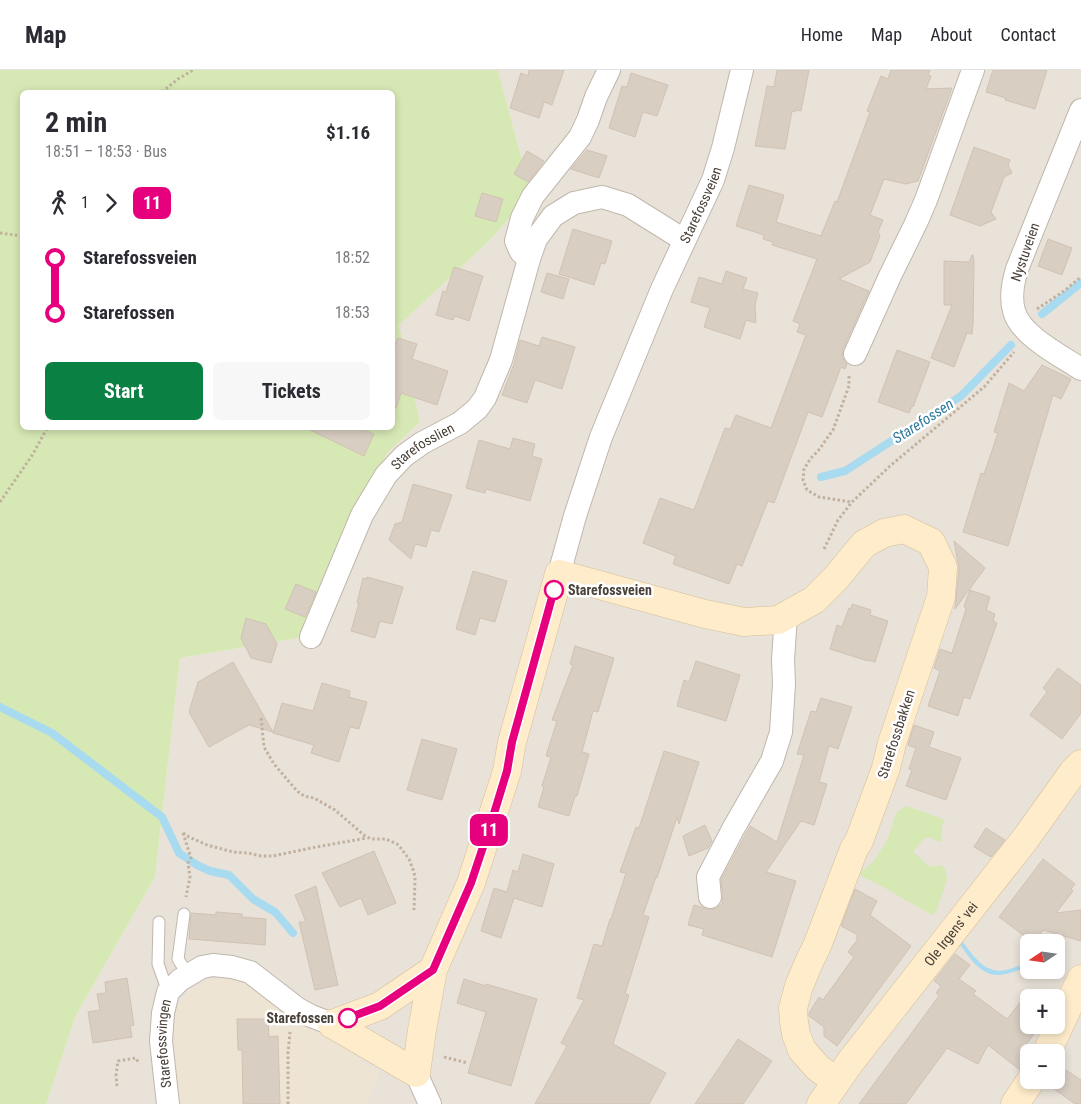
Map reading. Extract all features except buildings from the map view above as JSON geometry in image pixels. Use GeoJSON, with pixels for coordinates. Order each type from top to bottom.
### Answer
{"type":"FeatureCollection","features":[{"type":"Feature","properties":{"kind":"street"},"geometry":{"type":"LineString","coordinates":[[529,259],[521,252],[516,241],[522,218],[532,196],[580,137],[609,70]]}},
{"type":"Feature","properties":{"kind":"street","name":"Starefossveien"},"geometry":{"type":"LineString","coordinates":[[416,1073],[433,970],[471,883],[492,820],[507,771],[512,742],[559,574],[601,437],[643,333],[713,180],[726,139],[742,70]]}},
{"type":"Feature","properties":{"kind":"street"},"geometry":{"type":"LineString","coordinates":[[855,354],[926,200],[973,70]]}},
{"type":"Feature","properties":{"kind":"street","name":"Nystuveien"},"geometry":{"type":"LineString","coordinates":[[1081,110],[1017,269],[1012,292],[1014,312],[1024,330],[1081,369]]}},
{"type":"Feature","properties":{"kind":"street","name":"Starefosslien"},"geometry":{"type":"LineString","coordinates":[[311,637],[362,515],[386,475],[404,456],[422,443],[460,423],[477,409],[485,398],[500,360],[536,240],[553,216],[574,203],[602,197],[628,205],[684,240]]}},
{"type":"Feature","properties":{"kind":"street","name":"Starefossbakken"},"geometry":{"type":"LineString","coordinates":[[559,574],[705,614],[744,622],[778,620],[814,600],[836,578],[864,544],[884,533],[904,530],[931,542],[943,567],[941,597],[892,743],[886,768],[859,842],[854,849],[817,946],[799,986],[793,1008],[796,1034],[802,1050],[818,1068],[836,1081]]}},
{"type":"Feature","properties":{"kind":"street"},"geometry":{"type":"LineString","coordinates":[[710,897],[708,877],[772,761],[781,732],[786,615]]}},
{"type":"Feature","properties":{"kind":"street","name":"Ole Irgens' vei"},"geometry":{"type":"LineString","coordinates":[[821,1104],[836,1081],[927,962],[1026,838],[1081,764]]}},
{"type":"Feature","properties":{"kind":"street","name":"Starefossvingen"},"geometry":{"type":"LineString","coordinates":[[168,1104],[161,1041],[163,1013],[168,992],[188,975],[202,967],[213,965],[232,967],[250,972],[294,1006],[311,1016],[332,1024],[416,1073]]}},
{"type":"Feature","properties":{"kind":"street"},"geometry":{"type":"LineString","coordinates":[[332,1024],[380,1006],[433,970]]}},
{"type":"Feature","properties":{"kind":"street"},"geometry":{"type":"LineString","coordinates":[[1051,1044],[1081,980]]}},
{"type":"Feature","properties":{"kind":"street"},"geometry":{"type":"LineString","coordinates":[[416,1073],[430,1104]]}},
{"type":"Feature","properties":{"kind":"street"},"geometry":{"type":"LineString","coordinates":[[1015,1104],[1025,1089]]}},
{"type":"Feature","properties":{"kind":"lane"},"geometry":{"type":"LineString","coordinates":[[184,914],[178,959],[188,975]]}},
{"type":"Feature","properties":{"kind":"lane"},"geometry":{"type":"LineString","coordinates":[[159,922],[158,964],[168,992]]}},
{"type":"Feature","properties":{"kind":"path"},"geometry":{"type":"LineString","coordinates":[[164,90],[193,70]]}},
{"type":"Feature","properties":{"kind":"path"},"geometry":{"type":"LineString","coordinates":[[0,233],[20,236]]}},
{"type":"Feature","properties":{"kind":"path"},"geometry":{"type":"LineString","coordinates":[[1036,310],[1081,277]]}},
{"type":"Feature","properties":{"kind":"path"},"geometry":{"type":"LineString","coordinates":[[820,555],[838,520],[852,502],[890,466],[984,387],[1015,350],[1021,345],[1040,342]]}},
{"type":"Feature","properties":{"kind":"path"},"geometry":{"type":"LineString","coordinates":[[849,386],[833,430],[804,469],[803,480],[807,490],[819,497],[852,502]]}},
{"type":"Feature","properties":{"kind":"path"},"geometry":{"type":"LineString","coordinates":[[0,502],[33,454],[46,430]]}},
{"type":"Feature","properties":{"kind":"path"},"geometry":{"type":"LineString","coordinates":[[261,718],[264,747],[274,764],[297,792],[314,798],[330,808],[368,838]]}},
{"type":"Feature","properties":{"kind":"path"},"geometry":{"type":"LineString","coordinates":[[184,914],[190,878],[188,863],[191,858],[183,833],[207,845],[233,852],[261,856],[273,856],[368,838],[386,839],[397,844],[412,865],[415,878],[414,910]]}},
{"type":"Feature","properties":{"kind":"path"},"geometry":{"type":"LineString","coordinates":[[288,1104],[288,1053],[294,1006]]}},
{"type":"Feature","properties":{"kind":"path"},"geometry":{"type":"LineString","coordinates":[[117,1086],[118,1061],[136,1058],[142,1071]]}},
{"type":"Feature","properties":{"kind":"shaded area"},"geometry":{"type":"Polygon","coordinates":[[[498,70],[1081,70],[1081,1104],[46,1104],[76,1015],[155,877],[180,658],[305,637],[329,570],[388,452],[420,422],[399,325],[490,240],[531,194],[498,70]]]}},
{"type":"Feature","properties":{"kind":"shaded area"},"geometry":{"type":"Polygon","coordinates":[[[220,978],[242,982],[292,1018],[351,1050],[367,1065],[380,1072],[367,1104],[180,1104],[173,1053],[172,1015],[191,989],[207,981],[220,978]]]}},
{"type":"Feature","properties":{"kind":"green space"},"geometry":{"type":"Polygon","coordinates":[[[0,70],[498,70],[531,194],[490,240],[399,325],[420,422],[388,452],[329,570],[305,637],[180,658],[155,877],[76,1015],[46,1104],[0,1104],[0,70]]]}},
{"type":"Feature","properties":{"kind":"green space"},"geometry":{"type":"Polygon","coordinates":[[[906,806],[945,820],[942,826],[941,842],[928,837],[914,850],[914,853],[929,866],[942,865],[945,869],[947,880],[936,912],[932,915],[862,877],[860,874],[873,862],[888,839],[896,813],[906,806]]]}},
{"type":"Feature","properties":{"kind":"water"},"geometry":{"type":"Polygon","coordinates":[[[962,941],[980,963],[992,970],[1006,970],[1020,966],[1020,970],[998,975],[986,972],[971,959],[959,943],[962,941]]]}},
{"type":"Feature","properties":{"kind":"waterway","name":"Starefossen"},"geometry":{"type":"LineString","coordinates":[[1042,314],[1081,283]]}},
{"type":"Feature","properties":{"kind":"waterway","name":"Starefossen"},"geometry":{"type":"LineString","coordinates":[[821,477],[845,471],[961,396],[1011,345]]}},
{"type":"Feature","properties":{"kind":"waterway"},"geometry":{"type":"LineString","coordinates":[[0,707],[52,733],[162,817],[179,853],[210,871],[229,875],[253,899],[275,912],[293,933]]}},
{"type":"Feature","properties":{"kind":"bus line","name":"11"},"geometry":{"type":"LineString","coordinates":[[348,1018],[380,1006],[433,970],[471,883],[492,820],[507,771],[512,742],[554,590]]}},
{"type":"Feature","properties":{"kind":"place","name":"Starefossveien"},"geometry":{"type":"Point","coordinates":[554,590]}},
{"type":"Feature","properties":{"kind":"place","name":"Starefossen"},"geometry":{"type":"Point","coordinates":[348,1018]}}]}
